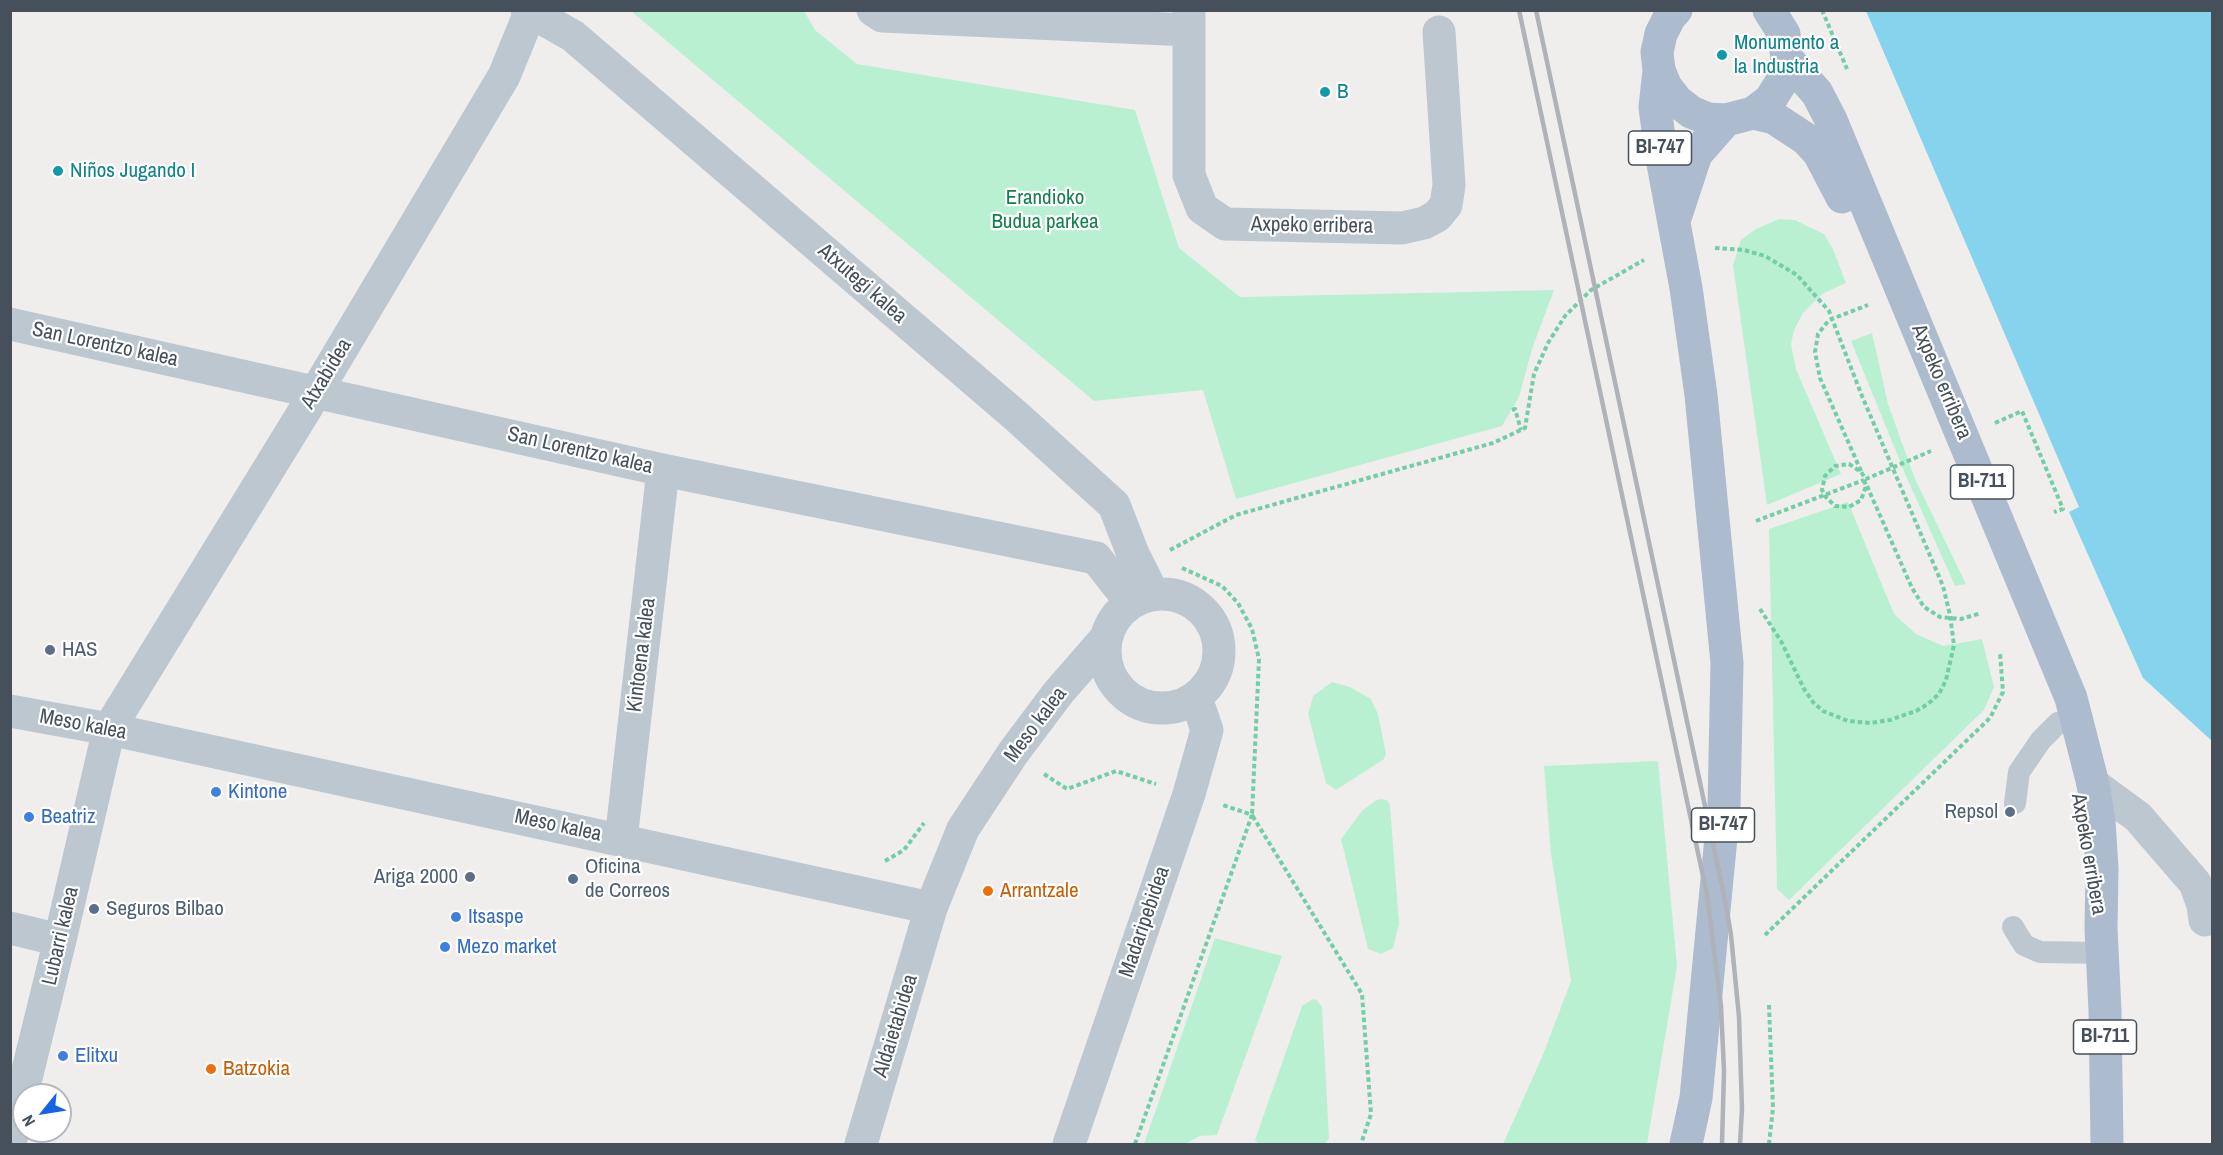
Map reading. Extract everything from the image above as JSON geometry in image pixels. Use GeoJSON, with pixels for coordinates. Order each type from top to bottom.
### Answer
{"type":"FeatureCollection","features":[{"type":"Feature","properties":{"kind":"main road","name":"BI-711"},"geometry":{"type":"LineString","coordinates":[[1676,10],[1661,34],[1657,52],[1659,70],[1666,87],[1677,101],[1691,112],[1708,119],[1739,117]]}},
{"type":"Feature","properties":{"kind":"main road"},"geometry":{"type":"LineString","coordinates":[[1739,117],[1770,100],[1782,81],[1787,59],[1784,34],[1769,10]]}},
{"type":"Feature","properties":{"kind":"main road","name":"Axpeko erribera"},"geometry":{"type":"LineString","coordinates":[[1787,59],[1817,93],[1845,153],[2071,698],[2093,784],[2103,869],[2102,941],[2107,1144]]}},
{"type":"Feature","properties":{"kind":"main road","name":"BI-747"},"geometry":{"type":"LineString","coordinates":[[1659,70],[1655,107],[1673,225],[1686,288],[1712,503],[1727,663],[1724,806],[1696,1098],[1686,1144]]}},
{"type":"Feature","properties":{"kind":"main road","name":"BI-747"},"geometry":{"type":"LineString","coordinates":[[1673,225],[1696,154],[1739,117]]}},
{"type":"Feature","properties":{"kind":"main road","name":"Axpeko erribera"},"geometry":{"type":"LineString","coordinates":[[1739,117],[1774,118],[1812,146],[1819,153],[1845,203],[1984,530],[2051,697],[2076,786],[2102,941]]}},
{"type":"Feature","properties":{"kind":"street"},"geometry":{"type":"LineString","coordinates":[[873,10],[882,16],[1189,20]]}},
{"type":"Feature","properties":{"kind":"street","name":"Atxabidea"},"geometry":{"type":"LineString","coordinates":[[109,729],[316,392],[504,76],[529,11]]}},
{"type":"Feature","properties":{"kind":"street","name":"Atxutegi kalea"},"geometry":{"type":"LineString","coordinates":[[529,11],[573,36],[1016,416],[1114,505],[1133,554],[1142,598]]}},
{"type":"Feature","properties":{"kind":"street","name":"Axpeko erribera"},"geometry":{"type":"LineString","coordinates":[[1189,20],[1189,175],[1202,208],[1225,224],[1402,228],[1424,223],[1437,216],[1446,205],[1449,185],[1438,32]]}},
{"type":"Feature","properties":{"kind":"street","name":"San Lorentzo kalea"},"geometry":{"type":"LineString","coordinates":[[10,324],[663,470],[1096,558],[1142,598]]}},
{"type":"Feature","properties":{"kind":"street","name":"Kintoena kalea"},"geometry":{"type":"LineString","coordinates":[[621,840],[663,470]]}},
{"type":"Feature","properties":{"kind":"street"},"geometry":{"type":"LineString","coordinates":[[1170,594],[1186,599],[1200,608],[1211,621],[1218,637],[1219,654],[1216,671],[1208,686],[1196,698],[1178,707],[1159,709],[1139,705],[1122,694],[1110,678],[1104,659],[1105,639],[1114,618],[1142,598],[1170,594]]}},
{"type":"Feature","properties":{"kind":"street","name":"Meso kalea"},"geometry":{"type":"LineString","coordinates":[[10,711],[109,729],[931,908],[963,829],[1013,753],[1058,693],[1105,639]]}},
{"type":"Feature","properties":{"kind":"street","name":"Madaripebidea"},"geometry":{"type":"LineString","coordinates":[[1069,1144],[1189,794],[1207,730],[1196,698]]}},
{"type":"Feature","properties":{"kind":"street","name":"Lubarri kalea"},"geometry":{"type":"LineString","coordinates":[[10,1143],[109,729]]}},
{"type":"Feature","properties":{"kind":"street"},"geometry":{"type":"LineString","coordinates":[[2093,784],[2138,817],[2195,883],[2203,905],[2205,920]]}},
{"type":"Feature","properties":{"kind":"street","name":"Aldaietabidea"},"geometry":{"type":"LineString","coordinates":[[861,1144],[931,908]]}},
{"type":"Feature","properties":{"kind":"street"},"geometry":{"type":"LineString","coordinates":[[10,928],[60,940]]}},
{"type":"Feature","properties":{"kind":"lane"},"geometry":{"type":"LineString","coordinates":[[2015,803],[2019,771],[2041,740],[2058,723]]}},
{"type":"Feature","properties":{"kind":"lane"},"geometry":{"type":"LineString","coordinates":[[2013,927],[2024,945],[2040,952],[2102,941]]}},
{"type":"Feature","properties":{"kind":"path"},"geometry":{"type":"LineString","coordinates":[[1705,247],[1744,250],[1765,256],[1797,275],[1829,311],[1862,396],[1943,586],[1954,645],[1946,680],[1939,694],[1916,711],[1890,720],[1870,723],[1848,721],[1823,711],[1813,702],[1804,689],[1781,641],[1760,609]]}},
{"type":"Feature","properties":{"kind":"path"},"geometry":{"type":"LineString","coordinates":[[1523,429],[1534,374],[1548,343],[1565,316],[1591,290],[1644,260],[1655,257]]}},
{"type":"Feature","properties":{"kind":"path"},"geometry":{"type":"LineString","coordinates":[[1869,305],[1829,320],[1818,334],[1815,352],[1820,378],[1912,588],[1924,607],[1940,617],[1961,619],[1981,613]]}},
{"type":"Feature","properties":{"kind":"path"},"geometry":{"type":"LineString","coordinates":[[1512,410],[1515,409],[1523,429]]}},
{"type":"Feature","properties":{"kind":"path"},"geometry":{"type":"LineString","coordinates":[[2022,411],[2063,508],[2054,512]]}},
{"type":"Feature","properties":{"kind":"path"},"geometry":{"type":"LineString","coordinates":[[1162,554],[1236,515],[1493,443],[1523,429]]}},
{"type":"Feature","properties":{"kind":"path"},"geometry":{"type":"LineString","coordinates":[[1842,464],[1855,467],[1865,479],[1866,486],[1862,500],[1849,507],[1835,506],[1822,490],[1822,482],[1829,470],[1842,464]]}},
{"type":"Feature","properties":{"kind":"path"},"geometry":{"type":"LineString","coordinates":[[1756,521],[1865,479]]}},
{"type":"Feature","properties":{"kind":"path"},"geometry":{"type":"LineString","coordinates":[[1135,1144],[1252,814],[1259,659],[1252,629],[1238,603],[1222,586],[1176,566]]}},
{"type":"Feature","properties":{"kind":"path"},"geometry":{"type":"LineString","coordinates":[[1765,935],[1990,718],[2003,692],[2000,653]]}},
{"type":"Feature","properties":{"kind":"path"},"geometry":{"type":"LineString","coordinates":[[1013,753],[1067,789],[1116,771],[1252,814],[1362,994],[1371,1114],[1361,1144]]}},
{"type":"Feature","properties":{"kind":"path"},"geometry":{"type":"LineString","coordinates":[[883,862],[904,849],[925,821]]}},
{"type":"Feature","properties":{"kind":"path"},"geometry":{"type":"LineString","coordinates":[[1769,1005],[1773,1108],[1769,1144]]}},
{"type":"Feature","properties":{"kind":"green space","name":"Erandioko Budua parkea"},"geometry":{"type":"Polygon","coordinates":[[[631,11],[804,11],[815,30],[857,64],[1135,110],[1179,248],[1240,297],[1554,290],[1532,349],[1519,397],[1502,426],[1236,499],[1203,390],[1094,401],[631,11]]]}},
{"type":"Feature","properties":{"kind":"green space"},"geometry":{"type":"Polygon","coordinates":[[[1779,219],[1795,220],[1824,234],[1833,249],[1846,283],[1822,294],[1803,313],[1794,330],[1791,344],[1796,369],[1841,474],[1767,505],[1733,265],[1741,240],[1756,229],[1779,219]]]}},
{"type":"Feature","properties":{"kind":"green space"},"geometry":{"type":"Polygon","coordinates":[[[1872,333],[1888,404],[1915,479],[1966,584],[1955,586],[1906,476],[1851,341],[1872,333]]]}},
{"type":"Feature","properties":{"kind":"green space"},"geometry":{"type":"Polygon","coordinates":[[[1848,502],[1894,614],[1916,634],[1943,646],[1982,639],[1994,687],[1984,710],[1789,900],[1777,889],[1769,529],[1848,502]]]}},
{"type":"Feature","properties":{"kind":"green space"},"geometry":{"type":"Polygon","coordinates":[[[1332,682],[1350,687],[1371,699],[1378,714],[1386,754],[1384,759],[1336,790],[1326,783],[1308,714],[1313,696],[1332,682]]]}},
{"type":"Feature","properties":{"kind":"green space"},"geometry":{"type":"Polygon","coordinates":[[[1658,761],[1677,966],[1647,1144],[1503,1144],[1542,1057],[1571,981],[1551,854],[1544,766],[1658,761]]]}},
{"type":"Feature","properties":{"kind":"green space"},"geometry":{"type":"Polygon","coordinates":[[[1381,799],[1387,800],[1390,805],[1399,924],[1393,948],[1381,954],[1368,949],[1341,839],[1362,811],[1381,799]]]}},
{"type":"Feature","properties":{"kind":"green space"},"geometry":{"type":"Polygon","coordinates":[[[1215,938],[1282,956],[1217,1135],[1200,1136],[1185,1144],[1144,1144],[1215,938]]]}},
{"type":"Feature","properties":{"kind":"green space"},"geometry":{"type":"Polygon","coordinates":[[[1313,999],[1317,1000],[1322,1007],[1329,1138],[1325,1144],[1259,1144],[1255,1140],[1302,1006],[1313,999]]]}},
{"type":"Feature","properties":{"kind":"water"},"geometry":{"type":"Polygon","coordinates":[[[1866,11],[2212,11],[2212,741],[2143,678],[2069,512],[2079,507],[1866,11]]]}},
{"type":"Feature","properties":{"kind":"railway"},"geometry":{"type":"LineString","coordinates":[[1519,10],[1707,895],[1721,1006],[1724,1071],[1722,1144]]}},
{"type":"Feature","properties":{"kind":"railway"},"geometry":{"type":"LineString","coordinates":[[1536,10],[1726,905],[1739,1017],[1742,1109],[1740,1144]]}},
{"type":"Feature","properties":{"kind":"place","name":"Monumento a la Industria"},"geometry":{"type":"Point","coordinates":[1722,55]}},
{"type":"Feature","properties":{"kind":"place","name":"B"},"geometry":{"type":"Point","coordinates":[1325,92]}},
{"type":"Feature","properties":{"kind":"place","name":"Niños Jugando I"},"geometry":{"type":"Point","coordinates":[58,171]}},
{"type":"Feature","properties":{"kind":"place","name":"HAS"},"geometry":{"type":"Point","coordinates":[50,650]}},
{"type":"Feature","properties":{"kind":"place","name":"Kintone"},"geometry":{"type":"Point","coordinates":[216,792]}},
{"type":"Feature","properties":{"kind":"place","name":"Repsol"},"geometry":{"type":"Point","coordinates":[2010,812]}},
{"type":"Feature","properties":{"kind":"place","name":"Beatriz"},"geometry":{"type":"Point","coordinates":[29,817]}},
{"type":"Feature","properties":{"kind":"place","name":"Ariga 2000"},"geometry":{"type":"Point","coordinates":[470,877]}},
{"type":"Feature","properties":{"kind":"place","name":"Oficina de Correos"},"geometry":{"type":"Point","coordinates":[573,879]}},
{"type":"Feature","properties":{"kind":"place","name":"Arrantzale"},"geometry":{"type":"Point","coordinates":[988,891]}},
{"type":"Feature","properties":{"kind":"place","name":"Seguros Bilbao"},"geometry":{"type":"Point","coordinates":[94,909]}},
{"type":"Feature","properties":{"kind":"place","name":"Itsaspe"},"geometry":{"type":"Point","coordinates":[456,917]}},
{"type":"Feature","properties":{"kind":"place","name":"Mezo market"},"geometry":{"type":"Point","coordinates":[445,947]}},
{"type":"Feature","properties":{"kind":"place","name":"Elitxu"},"geometry":{"type":"Point","coordinates":[63,1056]}},
{"type":"Feature","properties":{"kind":"place","name":"Batzokia"},"geometry":{"type":"Point","coordinates":[211,1069]}}]}
